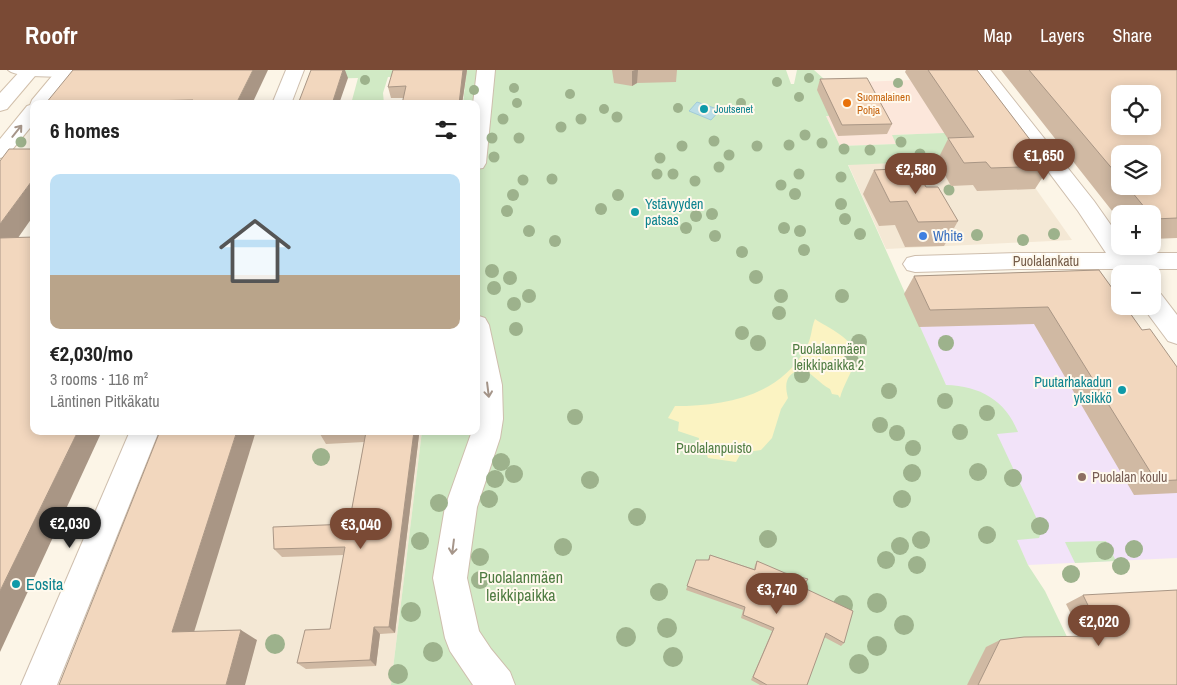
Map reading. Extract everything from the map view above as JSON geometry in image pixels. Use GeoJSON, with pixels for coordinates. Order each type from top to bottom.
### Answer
{"type":"FeatureCollection","features":[{"type":"Feature","properties":{"kind":"street"},"geometry":{"type":"LineString","coordinates":[[0,105],[25,70],[107,72]]}},
{"type":"Feature","properties":{"kind":"street"},"geometry":{"type":"LineString","coordinates":[[283,100],[295,70]]}},
{"type":"Feature","properties":{"kind":"street"},"geometry":{"type":"LineString","coordinates":[[480,126],[486,70]]}},
{"type":"Feature","properties":{"kind":"street"},"geometry":{"type":"LineString","coordinates":[[981,70],[1086,206],[1126,265]]}},
{"type":"Feature","properties":{"kind":"street"},"geometry":{"type":"LineString","coordinates":[[42,100],[66,71]]}},
{"type":"Feature","properties":{"kind":"street"},"geometry":{"type":"LineString","coordinates":[[0,152],[30,115]]}},
{"type":"Feature","properties":{"kind":"street","name":"Puolalankatu"},"geometry":{"type":"LineString","coordinates":[[915,264],[1019,261],[1111,267]]}},
{"type":"Feature","properties":{"kind":"street","name":"Puolalankatu"},"geometry":{"type":"LineString","coordinates":[[1149,265],[1177,261]]}},
{"type":"Feature","properties":{"kind":"street"},"geometry":{"type":"LineString","coordinates":[[1161,313],[1177,334]]}},
{"type":"Feature","properties":{"kind":"street"},"geometry":{"type":"LineString","coordinates":[[480,345],[488,385],[489,419],[485,438],[460,507],[450,578],[463,638],[478,662],[497,685]]}},
{"type":"Feature","properties":{"kind":"street"},"geometry":{"type":"LineString","coordinates":[[39,685],[143,435]]}},
{"type":"Feature","properties":{"kind":"shaded area"},"geometry":{"type":"Polygon","coordinates":[[[910,80],[994,131],[892,135],[897,144],[840,146],[811,84],[910,80]]]}},
{"type":"Feature","properties":{"kind":"shaded area"},"geometry":{"type":"Polygon","coordinates":[[[1014,158],[1072,240],[886,249],[848,164],[1014,158]]]}},
{"type":"Feature","properties":{"kind":"shaded area","name":"Puolalan koulu"},"geometry":{"type":"Polygon","coordinates":[[[1084,288],[1177,415],[1177,558],[1028,565],[904,294],[1084,288]]]}},
{"type":"Feature","properties":{"kind":"shaded area"},"geometry":{"type":"Polygon","coordinates":[[[182,435],[422,435],[391,685],[88,685],[182,435]]]}},
{"type":"Feature","properties":{"kind":"green space","name":"Puolalanpuisto"},"geometry":{"type":"Polygon","coordinates":[[[340,70],[786,70],[791,84],[794,84],[797,70],[814,70],[824,79],[829,90],[829,116],[826,116],[840,146],[896,144],[892,135],[994,131],[1014,158],[848,165],[946,385],[970,388],[990,397],[1006,411],[1013,421],[1018,432],[997,434],[1042,530],[1039,538],[1017,540],[1028,565],[1045,591],[1070,643],[967,685],[391,685],[422,435],[480,435],[480,100],[463,100],[466,75],[388,77],[383,93],[384,100],[352,100],[358,78],[315,79],[340,70]]]}},
{"type":"Feature","properties":{"kind":"green space"},"geometry":{"type":"Polygon","coordinates":[[[1106,541],[1116,561],[1075,563],[1065,542],[1106,541]]]}},
{"type":"Feature","properties":{"kind":"sand"},"geometry":{"type":"Polygon","coordinates":[[[815,319],[843,337],[853,349],[855,356],[854,364],[840,398],[838,395],[832,394],[830,389],[803,369],[793,373],[788,379],[786,388],[788,398],[781,409],[772,438],[761,450],[741,453],[736,462],[708,458],[706,452],[698,446],[699,438],[678,431],[679,422],[668,418],[675,406],[713,404],[732,400],[750,395],[782,377],[795,364],[806,348],[815,319]]]}},
{"type":"Feature","properties":{"kind":"water"},"geometry":{"type":"Polygon","coordinates":[[[697,102],[720,110],[711,120],[689,111],[697,102]]]}},
{"type":"Feature","properties":{"kind":"building"},"geometry":{"type":"Polygon","coordinates":[[[73,70],[253,70],[238,100],[48,100],[73,70]]]}},
{"type":"Feature","properties":{"kind":"building"},"geometry":{"type":"Polygon","coordinates":[[[311,70],[343,70],[333,100],[300,100],[311,70]]]}},
{"type":"Feature","properties":{"kind":"building"},"geometry":{"type":"Polygon","coordinates":[[[393,70],[463,70],[459,100],[403,100],[406,86],[388,87],[393,70]]]}},
{"type":"Feature","properties":{"kind":"building"},"geometry":{"type":"Polygon","coordinates":[[[928,70],[977,70],[1050,166],[991,168],[986,162],[964,163],[948,138],[974,137],[928,70]]]}},
{"type":"Feature","properties":{"kind":"building"},"geometry":{"type":"Polygon","coordinates":[[[1029,70],[1177,70],[1177,218],[1161,219],[1161,205],[1143,205],[1134,195],[1161,195],[1161,145],[1111,145],[1111,167],[1029,70]]]}},
{"type":"Feature","properties":{"kind":"building","name":"Suomalainen Pohja"},"geometry":{"type":"Polygon","coordinates":[[[867,78],[892,124],[842,125],[820,79],[867,78]]]}},
{"type":"Feature","properties":{"kind":"building"},"geometry":{"type":"Polygon","coordinates":[[[9,149],[30,149],[30,183],[0,224],[0,161],[9,149]]]}},
{"type":"Feature","properties":{"kind":"building"},"geometry":{"type":"Polygon","coordinates":[[[915,168],[926,187],[938,187],[958,221],[918,222],[907,201],[890,202],[874,170],[915,168]]]}},
{"type":"Feature","properties":{"kind":"building"},"geometry":{"type":"Polygon","coordinates":[[[30,237],[30,435],[76,435],[0,591],[0,238],[30,237]]]}},
{"type":"Feature","properties":{"kind":"building","name":"Puutarhakadun yksikkö"},"geometry":{"type":"Polygon","coordinates":[[[1099,270],[1111,287],[1111,315],[1131,315],[1142,330],[1150,329],[1177,367],[1177,480],[1156,481],[1048,307],[930,310],[914,276],[1099,270]]]}},
{"type":"Feature","properties":{"kind":"building"},"geometry":{"type":"Polygon","coordinates":[[[158,435],[236,435],[172,632],[241,630],[226,685],[59,685],[158,435]]]}},
{"type":"Feature","properties":{"kind":"building"},"geometry":{"type":"Polygon","coordinates":[[[365,435],[413,435],[389,627],[374,627],[370,660],[297,663],[305,630],[330,629],[345,547],[274,549],[273,527],[349,524],[365,435]]]}},
{"type":"Feature","properties":{"kind":"building"},"geometry":{"type":"Polygon","coordinates":[[[710,555],[755,570],[757,561],[785,573],[808,579],[802,587],[853,611],[844,643],[826,633],[807,685],[767,685],[753,677],[774,628],[743,615],[745,607],[687,586],[696,560],[709,560],[710,555]]]}},
{"type":"Feature","properties":{"kind":"building"},"geometry":{"type":"Polygon","coordinates":[[[1177,590],[1177,685],[978,685],[1000,640],[1024,637],[1103,636],[1083,595],[1177,590]]]}},
{"type":"Feature","properties":{"kind":"place","name":"Suomalainen Pohja"},"geometry":{"type":"Point","coordinates":[847,103]}},
{"type":"Feature","properties":{"kind":"place","name":"Joutsenet"},"geometry":{"type":"Point","coordinates":[704,109]}},
{"type":"Feature","properties":{"kind":"place","name":"Ystävyyden patsas"},"geometry":{"type":"Point","coordinates":[635,212]}},
{"type":"Feature","properties":{"kind":"place","name":"White"},"geometry":{"type":"Point","coordinates":[923,236]}},
{"type":"Feature","properties":{"kind":"place","name":"Puutarhakadun yksikkö"},"geometry":{"type":"Point","coordinates":[1122,390]}},
{"type":"Feature","properties":{"kind":"place","name":"Puolalan koulu"},"geometry":{"type":"Point","coordinates":[1082,477]}},
{"type":"Feature","properties":{"kind":"place","name":"Eosita"},"geometry":{"type":"Point","coordinates":[16,584]}},
{"type":"Feature","properties":{"kind":"park label","name":"Puolalanmäen leikkipaikka 2"},"geometry":{"type":"Point","coordinates":[829,358]}},
{"type":"Feature","properties":{"kind":"park label","name":"Puolalanmäen leikkipaikka"},"geometry":{"type":"Point","coordinates":[521,586]}}]}
